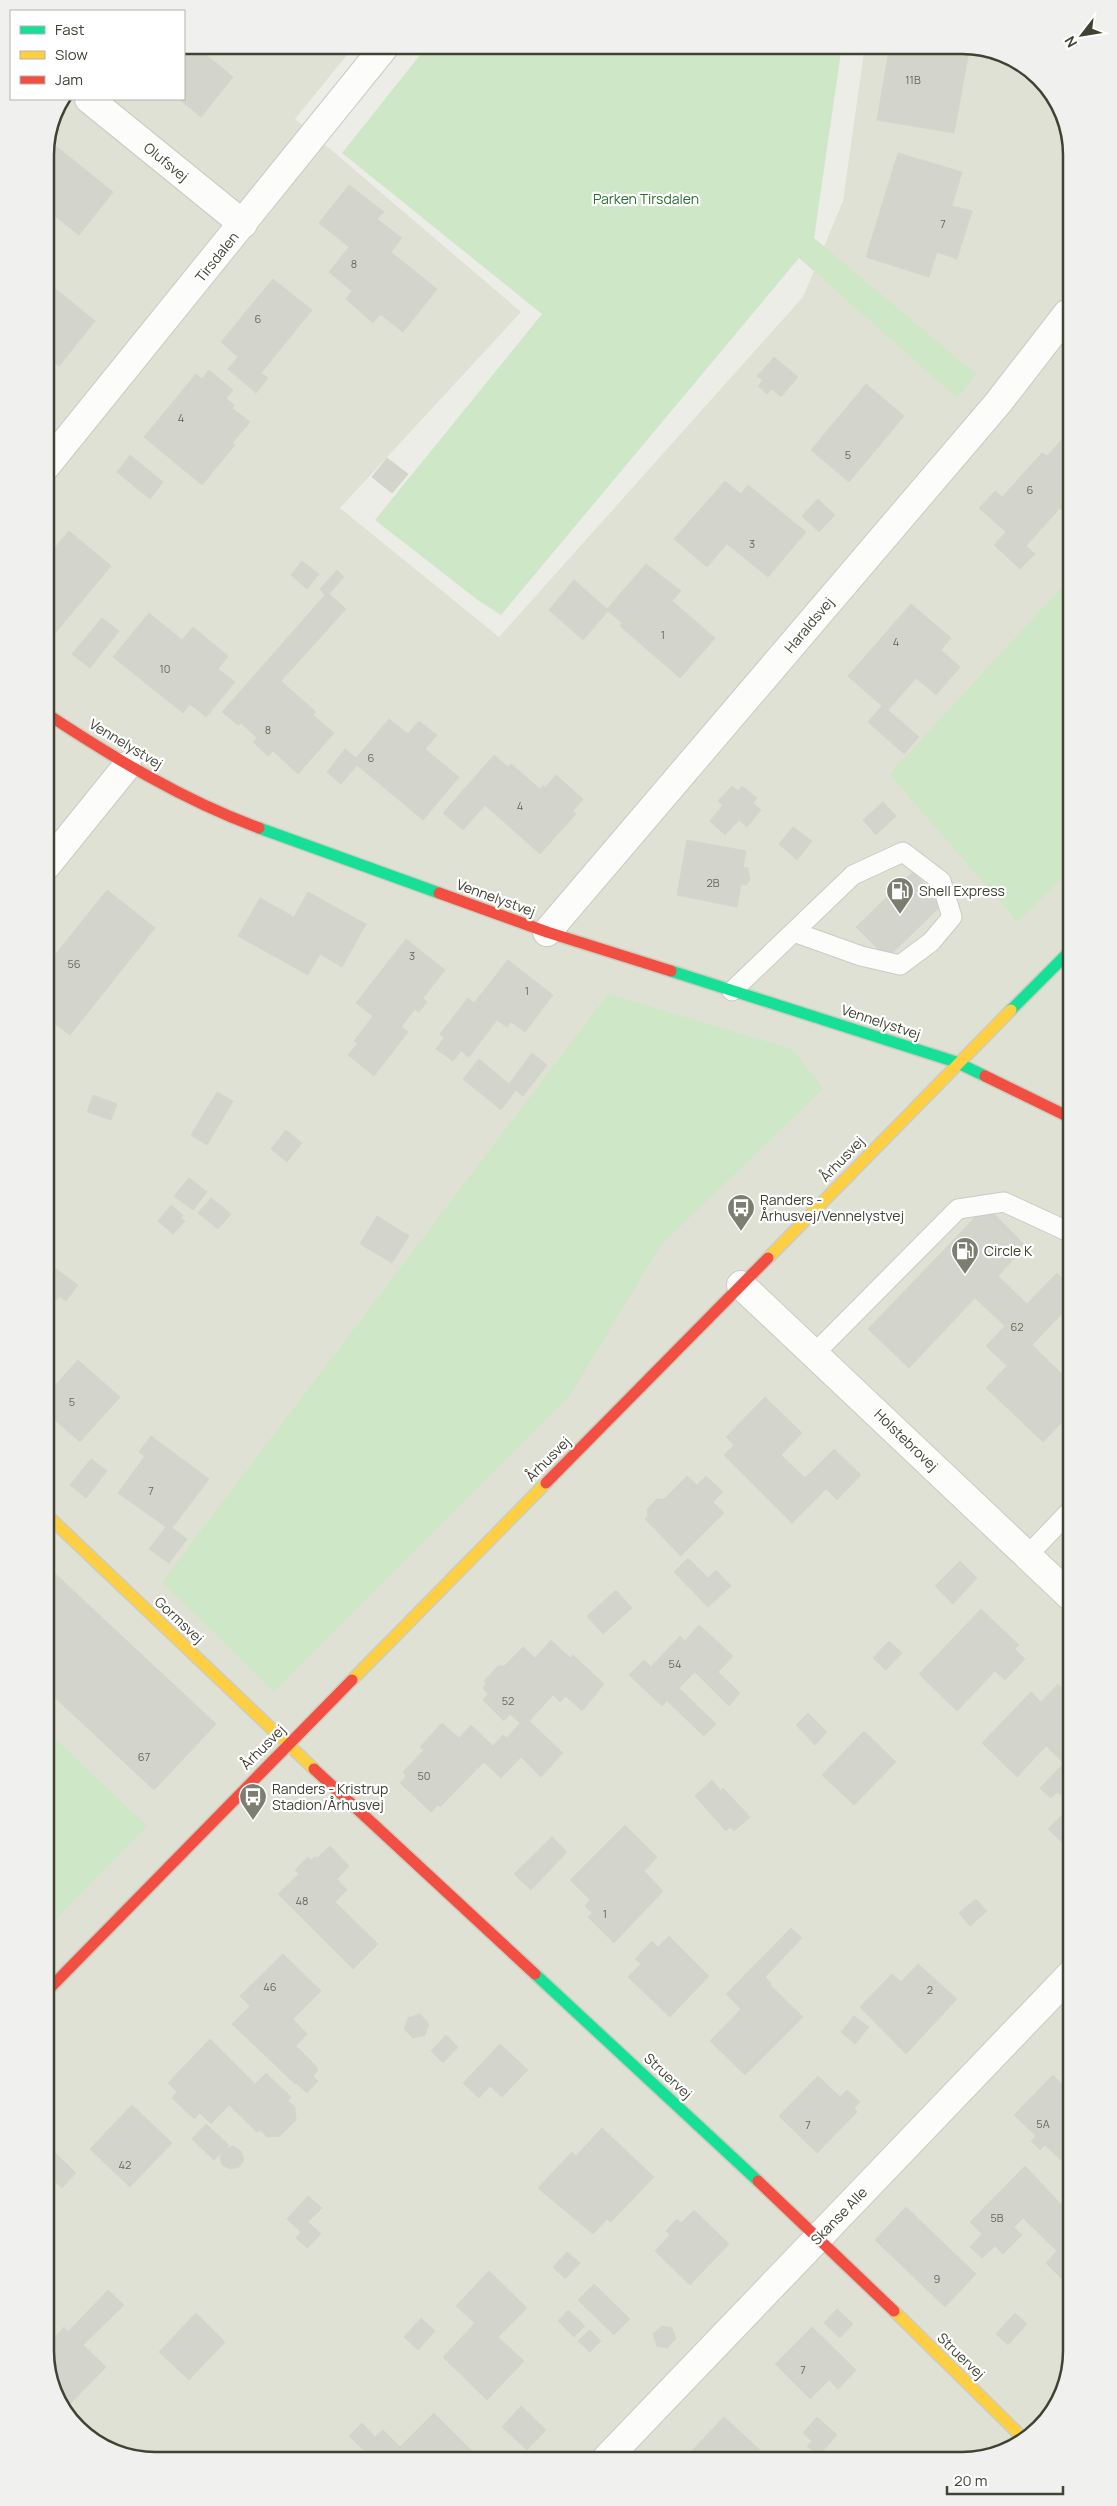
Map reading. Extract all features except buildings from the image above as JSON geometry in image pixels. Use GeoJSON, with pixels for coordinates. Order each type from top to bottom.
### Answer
{"type":"FeatureCollection","features":[{"type":"Feature","properties":{"kind":"street","name":"Tirsdalen"},"geometry":{"type":"LineString","coordinates":[[54,456],[379,54]]}},
{"type":"Feature","properties":{"kind":"street","name":"Olufsvej"},"geometry":{"type":"LineString","coordinates":[[90,100],[243,224]]}},
{"type":"Feature","properties":{"kind":"street","name":"Haraldsvej"},"geometry":{"type":"LineString","coordinates":[[548,932],[998,403],[1063,319]]}},
{"type":"Feature","properties":{"kind":"street","name":"Vennelystvej"},"geometry":{"type":"LineString","coordinates":[[54,719],[127,766],[232,818],[548,932],[956,1062],[1063,1114]]}},
{"type":"Feature","properties":{"kind":"street"},"geometry":{"type":"LineString","coordinates":[[54,855],[127,766]]}},
{"type":"Feature","properties":{"kind":"street","name":"Århusvej"},"geometry":{"type":"LineString","coordinates":[[54,1984],[287,1744],[741,1285],[956,1062],[1063,957]]}},
{"type":"Feature","properties":{"kind":"street","name":"Holstebrovej"},"geometry":{"type":"LineString","coordinates":[[741,1285],[1063,1589]]}},
{"type":"Feature","properties":{"kind":"street","name":"Gormsvej"},"geometry":{"type":"LineString","coordinates":[[54,1522],[287,1744]]}},
{"type":"Feature","properties":{"kind":"street","name":"Struervej"},"geometry":{"type":"LineString","coordinates":[[287,1744],[819,2237],[1019,2434]]}},
{"type":"Feature","properties":{"kind":"street","name":"Skanse Alle"},"geometry":{"type":"LineString","coordinates":[[613,2452],[1063,1982]]}},
{"type":"Feature","properties":{"kind":"lane"},"geometry":{"type":"LineString","coordinates":[[732,990],[853,876],[903,852],[941,882],[952,917],[931,942],[900,964],[862,956],[794,932]]}},
{"type":"Feature","properties":{"kind":"lane"},"geometry":{"type":"LineString","coordinates":[[814,1354],[958,1209],[1004,1202],[1063,1229]]}},
{"type":"Feature","properties":{"kind":"lane"},"geometry":{"type":"LineString","coordinates":[[1027,1556],[1063,1518]]}},
{"type":"Feature","properties":{"kind":"shaded area"},"geometry":{"type":"Polygon","coordinates":[[[185,54],[348,54],[295,119],[521,312],[340,508],[499,637],[803,297],[843,201],[864,54],[969,54],[995,59],[1007,64],[1034,83],[1053,110],[1058,122],[1063,148],[1063,2358],[1058,2384],[1046,2407],[1038,2418],[1024,2431],[1013,2439],[995,2447],[969,2452],[148,2452],[116,2445],[104,2439],[83,2423],[67,2402],[59,2384],[54,2351],[54,148],[59,122],[70,100],[185,100],[185,54]]]}},
{"type":"Feature","properties":{"kind":"green space","name":"Parken Tirsdalen"},"geometry":{"type":"Polygon","coordinates":[[[421,54],[841,54],[814,238],[976,374],[957,398],[799,258],[501,615],[479,601],[375,520],[542,314],[342,153],[421,54]]]}},
{"type":"Feature","properties":{"kind":"green space"},"geometry":{"type":"Polygon","coordinates":[[[1063,586],[1063,877],[1018,922],[889,774],[1063,586]]]}},
{"type":"Feature","properties":{"kind":"green space"},"geometry":{"type":"Polygon","coordinates":[[[608,994],[792,1049],[823,1089],[661,1245],[570,1395],[274,1691],[162,1582],[608,994]]]}},
{"type":"Feature","properties":{"kind":"green space"},"geometry":{"type":"Polygon","coordinates":[[[54,1738],[147,1826],[54,1921],[54,1738]]]}},
{"type":"Feature","properties":{"kind":"traffic: fast"},"geometry":{"type":"LineString","coordinates":[[259,828],[439,893]]}},
{"type":"Feature","properties":{"kind":"traffic: fast"},"geometry":{"type":"LineString","coordinates":[[1011,1010],[1063,958]]}},
{"type":"Feature","properties":{"kind":"traffic: fast"},"geometry":{"type":"LineString","coordinates":[[671,971],[956,1062],[985,1076]]}},
{"type":"Feature","properties":{"kind":"traffic: fast"},"geometry":{"type":"LineString","coordinates":[[535,1974],[758,2181]]}},
{"type":"Feature","properties":{"kind":"traffic: slow"},"geometry":{"type":"LineString","coordinates":[[768,1258],[1011,1010]]}},
{"type":"Feature","properties":{"kind":"traffic: slow"},"geometry":{"type":"LineString","coordinates":[[352,1680],[546,1483]]}},
{"type":"Feature","properties":{"kind":"traffic: slow"},"geometry":{"type":"LineString","coordinates":[[54,1522],[314,1769]]}},
{"type":"Feature","properties":{"kind":"traffic: slow"},"geometry":{"type":"LineString","coordinates":[[894,2311],[1019,2434]]}},
{"type":"Feature","properties":{"kind":"traffic: jam"},"geometry":{"type":"LineString","coordinates":[[54,718],[176,791],[203,805],[259,828]]}},
{"type":"Feature","properties":{"kind":"traffic: jam"},"geometry":{"type":"LineString","coordinates":[[439,893],[547,932],[671,971]]}},
{"type":"Feature","properties":{"kind":"traffic: jam"},"geometry":{"type":"LineString","coordinates":[[985,1076],[1063,1114]]}},
{"type":"Feature","properties":{"kind":"traffic: jam"},"geometry":{"type":"LineString","coordinates":[[546,1483],[768,1258]]}},
{"type":"Feature","properties":{"kind":"traffic: jam"},"geometry":{"type":"LineString","coordinates":[[54,1984],[352,1680]]}},
{"type":"Feature","properties":{"kind":"traffic: jam"},"geometry":{"type":"LineString","coordinates":[[314,1769],[535,1974]]}},
{"type":"Feature","properties":{"kind":"traffic: jam"},"geometry":{"type":"LineString","coordinates":[[758,2181],[894,2311]]}},
{"type":"Feature","properties":{"kind":"place","name":"Shell Express"},"geometry":{"type":"Point","coordinates":[900,915]}},
{"type":"Feature","properties":{"kind":"place","name":"Randers - Århusvej/Vennelystvej"},"geometry":{"type":"Point","coordinates":[741,1232]}},
{"type":"Feature","properties":{"kind":"place","name":"Circle K"},"geometry":{"type":"Point","coordinates":[965,1275]}},
{"type":"Feature","properties":{"kind":"place","name":"Randers - Kristrup Stadion/Århusvej"},"geometry":{"type":"Point","coordinates":[253,1821]}}]}
